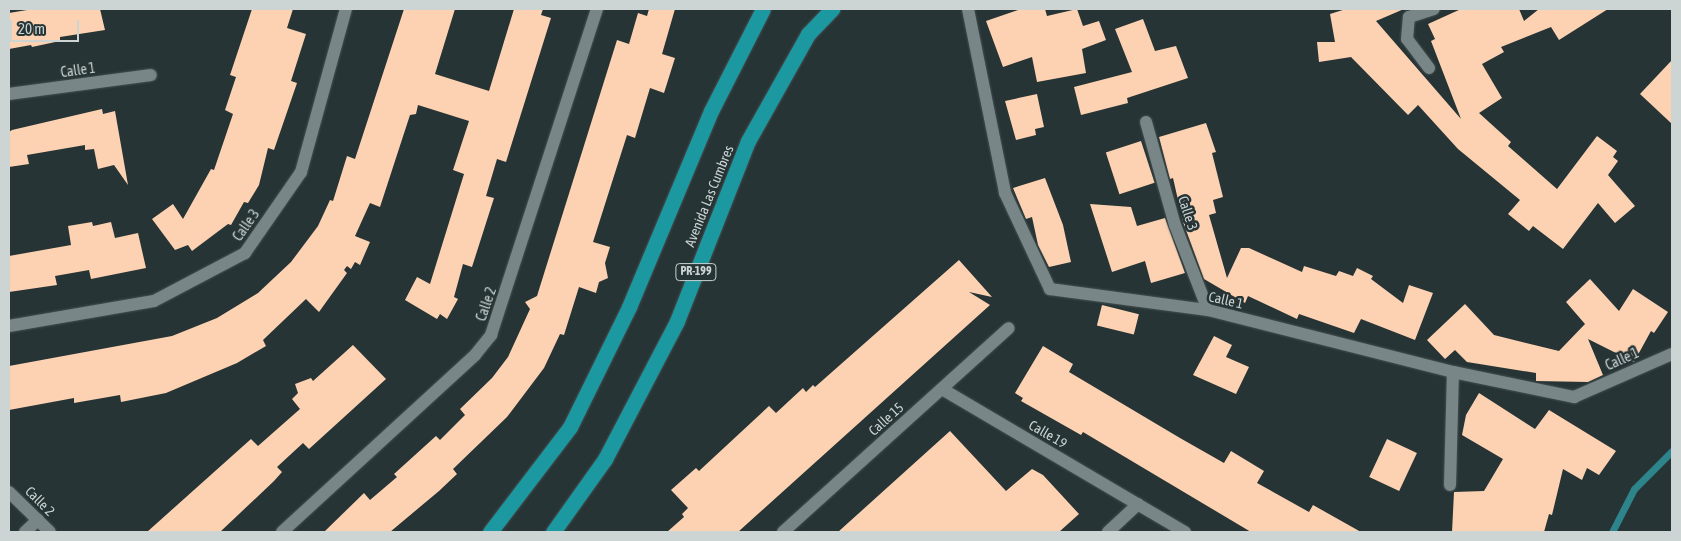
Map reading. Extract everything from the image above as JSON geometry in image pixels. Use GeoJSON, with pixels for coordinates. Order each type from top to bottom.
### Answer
{"type":"FeatureCollection","features":[{"type":"Feature","properties":{"kind":"highway"},"geometry":{"type":"LineString","coordinates":[[490,532],[570,428],[629,307],[711,111],[764,9]]}},
{"type":"Feature","properties":{"kind":"highway","name":"Avenida Las Cumbres"},"geometry":{"type":"LineString","coordinates":[[553,532],[605,459],[677,321],[748,141],[808,34],[832,9]]}},
{"type":"Feature","properties":{"kind":"street","name":"Calle 3"},"geometry":{"type":"LineString","coordinates":[[9,326],[154,301],[245,253],[300,172],[346,9]]}},
{"type":"Feature","properties":{"kind":"street","name":"Calle 2"},"geometry":{"type":"LineString","coordinates":[[282,532],[475,355],[491,335],[597,9]]}},
{"type":"Feature","properties":{"kind":"street","name":"Calle 1"},"geometry":{"type":"LineString","coordinates":[[968,9],[1006,193],[1050,289],[1208,310],[1453,372],[1574,397],[1672,354]]}},
{"type":"Feature","properties":{"kind":"street"},"geometry":{"type":"LineString","coordinates":[[1428,68],[1407,39],[1409,17],[1434,9]]}},
{"type":"Feature","properties":{"kind":"street","name":"Calle 1"},"geometry":{"type":"LineString","coordinates":[[9,94],[151,75]]}},
{"type":"Feature","properties":{"kind":"street","name":"Calle 3"},"geometry":{"type":"LineString","coordinates":[[1146,122],[1175,226],[1208,310]]}},
{"type":"Feature","properties":{"kind":"street","name":"Calle 15"},"geometry":{"type":"LineString","coordinates":[[783,532],[1009,328]]}},
{"type":"Feature","properties":{"kind":"street"},"geometry":{"type":"LineString","coordinates":[[1450,485],[1453,372]]}},
{"type":"Feature","properties":{"kind":"street","name":"Calle 19"},"geometry":{"type":"LineString","coordinates":[[942,389],[1185,532]]}},
{"type":"Feature","properties":{"kind":"street","name":"Calle 2"},"geometry":{"type":"LineString","coordinates":[[9,492],[50,532]]}},
{"type":"Feature","properties":{"kind":"street"},"geometry":{"type":"LineString","coordinates":[[1108,532],[1138,504]]}},
{"type":"Feature","properties":{"kind":"street"},"geometry":{"type":"LineString","coordinates":[[24,532],[38,520]]}},
{"type":"Feature","properties":{"kind":"building"},"geometry":{"type":"Polygon","coordinates":[[[33,9],[100,9],[105,30],[60,37],[60,41],[32,47],[31,45],[9,49],[9,13],[33,9]]]}},
{"type":"Feature","properties":{"kind":"building"},"geometry":{"type":"Polygon","coordinates":[[[252,9],[293,9],[287,28],[306,34],[291,81],[297,83],[274,150],[268,148],[259,185],[248,203],[244,202],[231,225],[228,224],[192,251],[188,245],[175,250],[152,219],[173,204],[183,219],[211,169],[214,170],[233,114],[225,110],[236,77],[230,75],[252,9]]]}},
{"type":"Feature","properties":{"kind":"building"},"geometry":{"type":"Polygon","coordinates":[[[404,9],[455,9],[435,74],[489,91],[514,9],[543,9],[541,15],[551,18],[506,162],[497,159],[486,196],[494,198],[472,267],[463,264],[454,297],[458,299],[447,319],[440,314],[437,319],[405,300],[417,277],[430,284],[464,174],[453,170],[469,121],[418,105],[416,114],[410,115],[380,207],[370,203],[355,236],[370,242],[360,265],[355,262],[351,269],[347,266],[344,270],[347,273],[319,312],[306,299],[263,340],[266,346],[237,363],[166,393],[121,402],[120,395],[74,403],[74,398],[9,410],[9,366],[172,336],[217,318],[258,293],[291,262],[318,226],[330,200],[333,201],[347,156],[355,159],[404,9]]]}},
{"type":"Feature","properties":{"kind":"building"},"geometry":{"type":"Polygon","coordinates":[[[649,9],[675,9],[662,54],[675,58],[664,93],[650,88],[635,138],[627,135],[593,242],[610,247],[605,263],[608,278],[599,282],[596,293],[579,287],[564,335],[560,334],[544,368],[507,417],[453,469],[457,474],[439,491],[390,532],[324,532],[364,493],[370,500],[397,477],[394,474],[436,436],[440,440],[465,415],[460,409],[492,378],[508,357],[530,309],[525,302],[537,296],[617,40],[629,44],[638,13],[647,16],[649,9]]]}},
{"type":"Feature","properties":{"kind":"building"},"geometry":{"type":"Polygon","coordinates":[[[1021,9],[1045,9],[1047,16],[1077,9],[1083,26],[1099,21],[1106,40],[1082,49],[1086,73],[1037,82],[1032,57],[1003,67],[986,21],[1021,9]]]}},
{"type":"Feature","properties":{"kind":"building"},"geometry":{"type":"Polygon","coordinates":[[[1346,9],[1404,9],[1376,21],[1461,119],[1431,41],[1435,39],[1428,24],[1461,9],[1519,9],[1524,21],[1539,9],[1608,9],[1559,40],[1551,27],[1501,47],[1504,52],[1482,64],[1502,98],[1479,113],[1511,142],[1508,146],[1557,189],[1597,136],[1617,151],[1613,157],[1618,161],[1608,175],[1635,206],[1615,223],[1598,203],[1563,249],[1533,226],[1529,231],[1508,214],[1520,200],[1458,149],[1418,105],[1408,115],[1351,57],[1319,62],[1317,42],[1335,42],[1330,14],[1346,9]]]}},
{"type":"Feature","properties":{"kind":"building"},"geometry":{"type":"Polygon","coordinates":[[[1143,19],[1155,51],[1176,46],[1188,78],[1127,98],[1128,103],[1081,115],[1074,87],[1132,72],[1115,29],[1143,19]]]}},
{"type":"Feature","properties":{"kind":"building"},"geometry":{"type":"Polygon","coordinates":[[[1672,60],[1672,124],[1640,94],[1672,60]]]}},
{"type":"Feature","properties":{"kind":"building"},"geometry":{"type":"Polygon","coordinates":[[[1037,94],[1044,127],[1035,129],[1036,135],[1016,140],[1005,101],[1037,94]]]}},
{"type":"Feature","properties":{"kind":"building"},"geometry":{"type":"Polygon","coordinates":[[[102,109],[103,114],[115,111],[128,185],[114,165],[98,169],[94,149],[85,150],[85,145],[27,155],[29,164],[9,167],[9,132],[12,130],[102,109]]]}},
{"type":"Feature","properties":{"kind":"building"},"geometry":{"type":"Polygon","coordinates":[[[1206,123],[1216,152],[1212,153],[1223,197],[1213,200],[1216,213],[1209,215],[1227,278],[1241,248],[1249,248],[1302,272],[1304,266],[1336,276],[1339,271],[1353,276],[1357,268],[1373,276],[1371,279],[1403,303],[1409,285],[1433,293],[1415,340],[1361,319],[1354,333],[1299,314],[1297,319],[1248,296],[1245,303],[1204,279],[1183,222],[1173,178],[1170,179],[1159,137],[1206,123]]]}},
{"type":"Feature","properties":{"kind":"building"},"geometry":{"type":"Polygon","coordinates":[[[1141,141],[1155,183],[1119,194],[1106,152],[1141,141]]]}},
{"type":"Feature","properties":{"kind":"building"},"geometry":{"type":"Polygon","coordinates":[[[1045,178],[1063,225],[1071,262],[1049,267],[1038,245],[1032,217],[1026,219],[1013,188],[1045,178]]]}},
{"type":"Feature","properties":{"kind":"building"},"geometry":{"type":"Polygon","coordinates":[[[1090,204],[1131,207],[1137,226],[1165,218],[1185,273],[1151,283],[1145,261],[1112,272],[1090,204]]]}},
{"type":"Feature","properties":{"kind":"building"},"geometry":{"type":"Polygon","coordinates":[[[92,222],[93,226],[111,222],[115,238],[138,233],[146,268],[91,279],[89,270],[55,276],[57,285],[9,292],[9,256],[71,245],[68,226],[92,222]]]}},
{"type":"Feature","properties":{"kind":"building"},"geometry":{"type":"Polygon","coordinates":[[[959,260],[992,297],[969,292],[990,305],[738,532],[667,532],[684,517],[682,514],[688,508],[671,490],[696,468],[699,471],[769,406],[776,413],[803,388],[806,392],[813,385],[815,387],[959,260]]]}},
{"type":"Feature","properties":{"kind":"building"},"geometry":{"type":"Polygon","coordinates":[[[1590,279],[1619,311],[1633,289],[1668,312],[1654,333],[1651,331],[1634,362],[1588,339],[1603,375],[1588,382],[1536,381],[1536,373],[1467,362],[1455,350],[1445,359],[1427,340],[1465,304],[1494,335],[1559,351],[1585,324],[1566,302],[1590,279]]]}},
{"type":"Feature","properties":{"kind":"building"},"geometry":{"type":"Polygon","coordinates":[[[1102,305],[1139,314],[1134,335],[1097,325],[1102,305]]]}},
{"type":"Feature","properties":{"kind":"building"},"geometry":{"type":"Polygon","coordinates":[[[1214,336],[1232,345],[1226,357],[1249,367],[1236,394],[1193,375],[1214,336]]]}},
{"type":"Feature","properties":{"kind":"building"},"geometry":{"type":"Polygon","coordinates":[[[353,345],[386,379],[309,449],[303,443],[277,467],[282,472],[274,481],[220,532],[147,532],[251,439],[258,446],[300,409],[292,399],[298,393],[295,384],[311,378],[313,381],[353,345]]]}},
{"type":"Feature","properties":{"kind":"building"},"geometry":{"type":"Polygon","coordinates":[[[1043,346],[1073,364],[1069,372],[1180,438],[1224,463],[1231,451],[1264,471],[1257,483],[1309,512],[1313,505],[1361,532],[1251,532],[1083,432],[1081,435],[1021,401],[1023,398],[1015,393],[1043,346]]]}},
{"type":"Feature","properties":{"kind":"building"},"geometry":{"type":"Polygon","coordinates":[[[1479,393],[1535,429],[1549,410],[1616,451],[1599,475],[1587,468],[1582,480],[1563,469],[1552,515],[1549,514],[1544,532],[1452,532],[1454,492],[1484,491],[1503,459],[1462,435],[1466,415],[1479,393]]]}},
{"type":"Feature","properties":{"kind":"building"},"geometry":{"type":"Polygon","coordinates":[[[950,431],[1006,491],[1032,469],[1043,475],[1079,514],[1059,532],[838,532],[950,431]]]}},
{"type":"Feature","properties":{"kind":"building"},"geometry":{"type":"Polygon","coordinates":[[[1387,439],[1417,453],[1399,491],[1369,477],[1387,439]]]}},
{"type":"Feature","properties":{"kind":"waterway"},"geometry":{"type":"LineString","coordinates":[[1612,532],[1634,489],[1672,451]]}}]}
